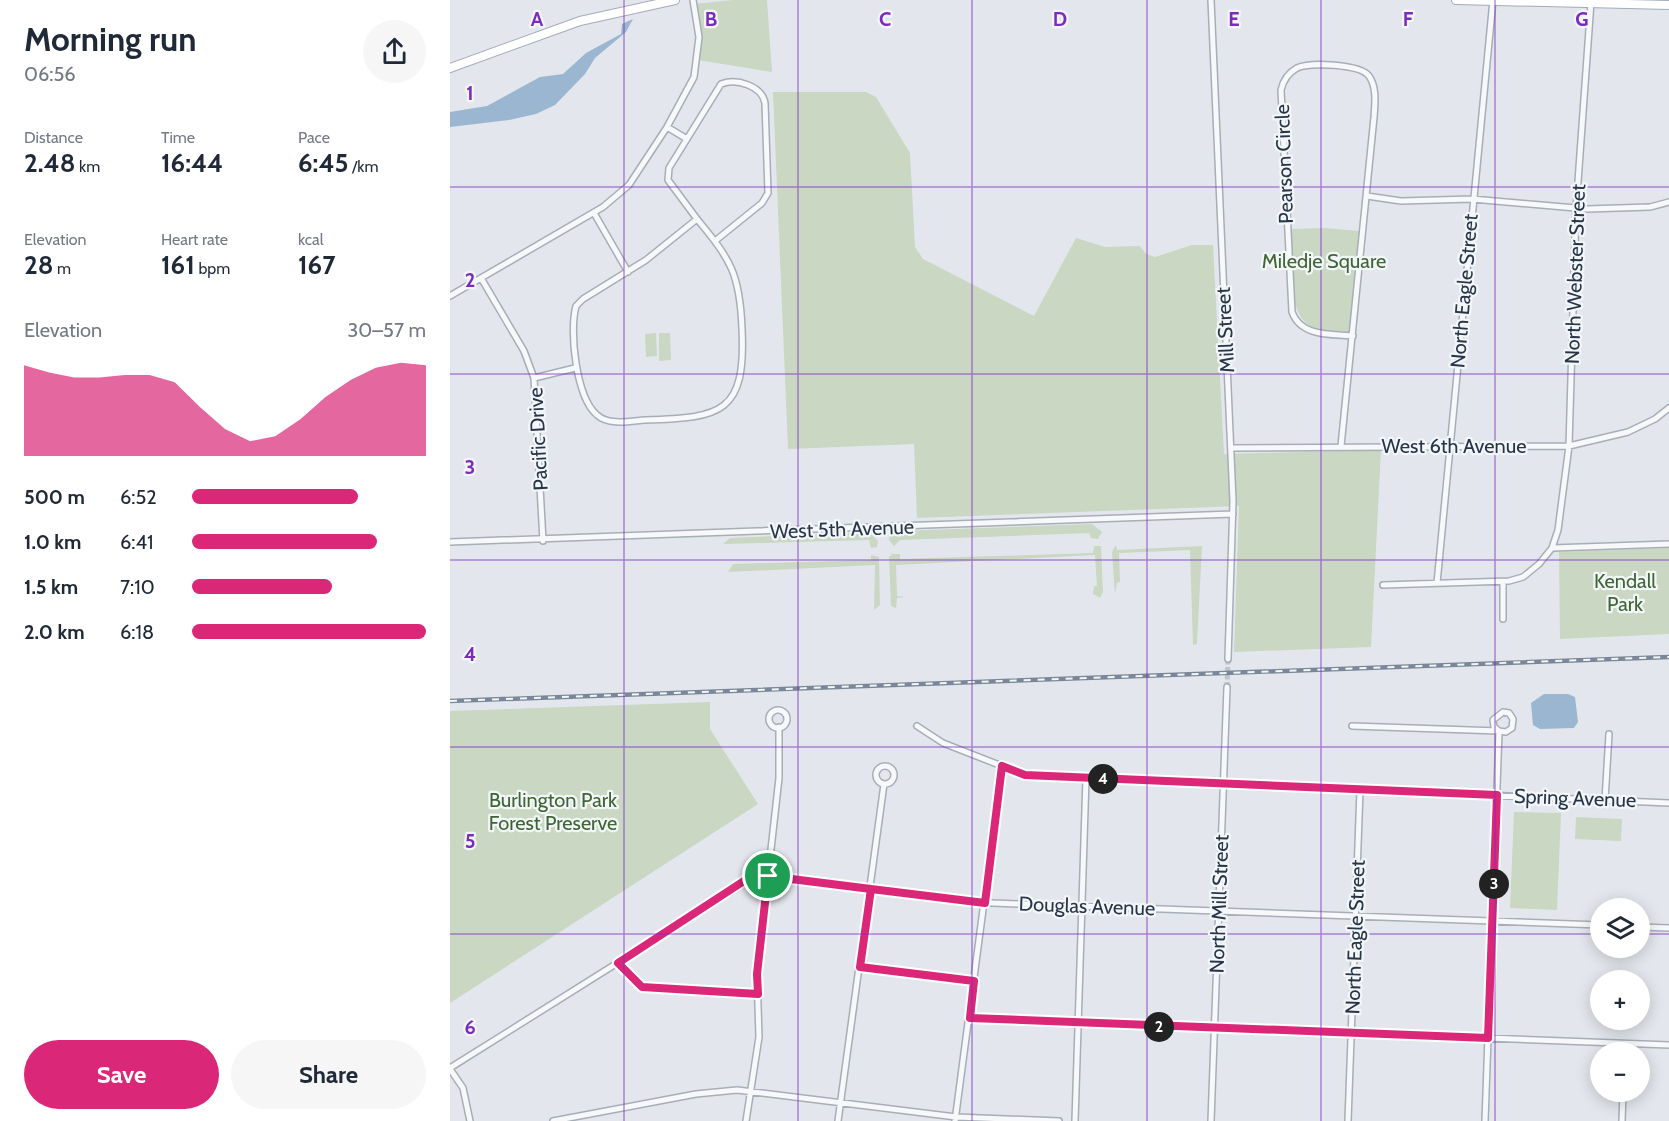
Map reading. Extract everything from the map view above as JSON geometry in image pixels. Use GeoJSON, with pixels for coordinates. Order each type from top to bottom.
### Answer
{"type":"FeatureCollection","features":[{"type":"Feature","properties":{"kind":"main road"},"geometry":{"type":"LineString","coordinates":[[450,68],[580,21],[675,0]]}},
{"type":"Feature","properties":{"kind":"main road"},"geometry":{"type":"LineString","coordinates":[[1456,0],[1669,5]]}},
{"type":"Feature","properties":{"kind":"street"},"geometry":{"type":"LineString","coordinates":[[450,296],[594,213],[629,185],[690,87],[696,68],[699,37],[693,0]]}},
{"type":"Feature","properties":{"kind":"street","name":"Mill Street"},"geometry":{"type":"LineString","coordinates":[[1211,0],[1233,514],[1228,659]]}},
{"type":"Feature","properties":{"kind":"street","name":"North Eagle Street"},"geometry":{"type":"LineString","coordinates":[[1437,583],[1472,199],[1493,0]]}},
{"type":"Feature","properties":{"kind":"street","name":"North Webster Street"},"geometry":{"type":"LineString","coordinates":[[1552,548],[1558,530],[1569,446],[1576,208],[1591,2]]}},
{"type":"Feature","properties":{"kind":"street","name":"Pearson Circle"},"geometry":{"type":"LineString","coordinates":[[1353,336],[1310,331],[1298,324],[1292,312],[1281,90],[1286,78],[1296,69],[1311,65],[1361,69],[1372,80],[1374,117],[1367,196]]}},
{"type":"Feature","properties":{"kind":"street"},"geometry":{"type":"LineString","coordinates":[[697,219],[659,251],[583,298],[576,306],[576,368],[593,410],[606,420],[692,419],[712,412],[724,404],[736,390],[743,373],[742,319],[734,272],[715,241],[667,176],[721,84],[731,82],[756,87],[763,94],[769,180],[766,198],[715,241]]}},
{"type":"Feature","properties":{"kind":"street"},"geometry":{"type":"LineString","coordinates":[[667,127],[687,139]]}},
{"type":"Feature","properties":{"kind":"street"},"geometry":{"type":"LineString","coordinates":[[1341,446],[1367,196],[1401,201],[1472,199],[1576,208],[1650,207],[1669,202]]}},
{"type":"Feature","properties":{"kind":"street"},"geometry":{"type":"LineString","coordinates":[[594,213],[628,272]]}},
{"type":"Feature","properties":{"kind":"street","name":"Pacific Drive"},"geometry":{"type":"LineString","coordinates":[[481,278],[524,351],[534,378],[543,541]]}},
{"type":"Feature","properties":{"kind":"street"},"geometry":{"type":"LineString","coordinates":[[534,378],[576,368]]}},
{"type":"Feature","properties":{"kind":"street","name":"West 6th Avenue"},"geometry":{"type":"LineString","coordinates":[[1231,448],[1569,446],[1628,432],[1655,419],[1669,408]]}},
{"type":"Feature","properties":{"kind":"street","name":"West 5th Avenue"},"geometry":{"type":"LineString","coordinates":[[450,542],[543,541],[1233,514]]}},
{"type":"Feature","properties":{"kind":"street"},"geometry":{"type":"LineString","coordinates":[[1383,585],[1503,582],[1528,573],[1552,548],[1669,544]]}},
{"type":"Feature","properties":{"kind":"street"},"geometry":{"type":"LineString","coordinates":[[1503,582],[1503,618]]}},
{"type":"Feature","properties":{"kind":"street","name":"North Mill Street"},"geometry":{"type":"LineString","coordinates":[[1211,1121],[1227,687]]}},
{"type":"Feature","properties":{"kind":"street","name":"Spring Avenue"},"geometry":{"type":"LineString","coordinates":[[917,726],[943,743],[1025,775],[1669,802]]}},
{"type":"Feature","properties":{"kind":"street"},"geometry":{"type":"LineString","coordinates":[[1352,726],[1499,731],[1485,1121]]}},
{"type":"Feature","properties":{"kind":"street"},"geometry":{"type":"LineString","coordinates":[[746,1121],[759,1030],[757,974],[779,778],[779,728]]}},
{"type":"Feature","properties":{"kind":"street"},"geometry":{"type":"LineString","coordinates":[[1605,800],[1609,734]]}},
{"type":"Feature","properties":{"kind":"street"},"geometry":{"type":"LineString","coordinates":[[956,1119],[1002,766]]}},
{"type":"Feature","properties":{"kind":"street"},"geometry":{"type":"LineString","coordinates":[[1075,1121],[1086,778]]}},
{"type":"Feature","properties":{"kind":"street"},"geometry":{"type":"LineString","coordinates":[[838,1121],[884,784]]}},
{"type":"Feature","properties":{"kind":"street","name":"North Eagle Street"},"geometry":{"type":"LineString","coordinates":[[1348,1121],[1360,790]]}},
{"type":"Feature","properties":{"kind":"street","name":"Douglas Avenue"},"geometry":{"type":"LineString","coordinates":[[450,1068],[747,879],[768,876],[985,903],[1590,925]]}},
{"type":"Feature","properties":{"kind":"street"},"geometry":{"type":"LineString","coordinates":[[1650,927],[1669,928]]}},
{"type":"Feature","properties":{"kind":"street"},"geometry":{"type":"LineString","coordinates":[[618,963],[642,987],[758,994]]}},
{"type":"Feature","properties":{"kind":"street"},"geometry":{"type":"LineString","coordinates":[[860,967],[974,981]]}},
{"type":"Feature","properties":{"kind":"street"},"geometry":{"type":"LineString","coordinates":[[970,1018],[1597,1042]]}},
{"type":"Feature","properties":{"kind":"street"},"geometry":{"type":"LineString","coordinates":[[1650,1044],[1669,1045]]}},
{"type":"Feature","properties":{"kind":"street"},"geometry":{"type":"LineString","coordinates":[[450,1068],[463,1088],[470,1121]]}},
{"type":"Feature","properties":{"kind":"street"},"geometry":{"type":"LineString","coordinates":[[554,1121],[696,1094],[750,1091],[956,1119],[1059,1121]]}},
{"type":"Feature","properties":{"kind":"street"},"geometry":{"type":"LineString","coordinates":[[1622,1121],[1623,1102]]}},
{"type":"Feature","properties":{"kind":"street"},"geometry":{"type":"LineString","coordinates":[[595,1113],[596,1121]]}},
{"type":"Feature","properties":{"kind":"green space"},"geometry":{"type":"Polygon","coordinates":[[[733,0],[767,0],[772,72],[698,60],[694,4],[733,0]]]}},
{"type":"Feature","properties":{"kind":"green space"},"geometry":{"type":"Polygon","coordinates":[[[773,92],[866,92],[876,97],[910,153],[915,247],[923,259],[1034,316],[1076,238],[1105,247],[1140,246],[1146,254],[1155,257],[1192,245],[1213,245],[1224,454],[1381,450],[1371,647],[1234,652],[1239,506],[917,518],[914,444],[788,449],[773,92]]]}},
{"type":"Feature","properties":{"kind":"green space","name":"Miledje Square"},"geometry":{"type":"Polygon","coordinates":[[[1325,228],[1359,231],[1350,332],[1320,329],[1306,323],[1294,300],[1291,229],[1325,228]]]}},
{"type":"Feature","properties":{"kind":"green space"},"geometry":{"type":"Polygon","coordinates":[[[656,333],[657,356],[646,357],[645,334],[656,333]]]}},
{"type":"Feature","properties":{"kind":"green space"},"geometry":{"type":"Polygon","coordinates":[[[659,333],[670,333],[671,360],[659,361],[659,333]]]}},
{"type":"Feature","properties":{"kind":"green space"},"geometry":{"type":"Polygon","coordinates":[[[1092,524],[1102,532],[1098,539],[1091,538],[1089,533],[900,540],[894,546],[889,540],[890,535],[898,531],[1092,524]]]}},
{"type":"Feature","properties":{"kind":"green space"},"geometry":{"type":"Polygon","coordinates":[[[869,532],[878,541],[877,547],[871,548],[869,540],[723,544],[730,538],[869,532]]]}},
{"type":"Feature","properties":{"kind":"green space"},"geometry":{"type":"Polygon","coordinates":[[[1116,545],[1117,550],[1202,546],[1197,644],[1193,645],[1190,550],[1119,553],[1120,582],[1117,583],[1115,594],[1112,552],[1116,545]]]}},
{"type":"Feature","properties":{"kind":"green space"},"geometry":{"type":"Polygon","coordinates":[[[1094,546],[1101,546],[1103,592],[1100,598],[1093,594],[1094,586],[1097,586],[1095,555],[896,565],[897,596],[905,597],[897,598],[896,608],[891,606],[889,557],[892,554],[900,554],[900,559],[1093,553],[1094,546]]]}},
{"type":"Feature","properties":{"kind":"green space","name":"Kendall Park"},"geometry":{"type":"Polygon","coordinates":[[[1669,548],[1669,634],[1560,639],[1559,552],[1669,548]]]}},
{"type":"Feature","properties":{"kind":"green space"},"geometry":{"type":"Polygon","coordinates":[[[871,555],[879,557],[880,605],[874,610],[875,565],[728,572],[733,564],[871,560],[871,555]]]}},
{"type":"Feature","properties":{"kind":"green space","name":"Burlington Park Forest Preserve"},"geometry":{"type":"Polygon","coordinates":[[[710,702],[710,729],[758,804],[450,1003],[450,711],[710,702]]]}},
{"type":"Feature","properties":{"kind":"green space"},"geometry":{"type":"Polygon","coordinates":[[[1514,812],[1561,813],[1557,910],[1510,908],[1514,812]]]}},
{"type":"Feature","properties":{"kind":"green space"},"geometry":{"type":"Polygon","coordinates":[[[1576,817],[1622,819],[1621,841],[1575,839],[1576,817]]]}},
{"type":"Feature","properties":{"kind":"water"},"geometry":{"type":"Polygon","coordinates":[[[633,19],[626,32],[595,58],[585,74],[555,105],[536,114],[509,120],[450,127],[450,112],[487,106],[540,77],[563,74],[586,53],[621,34],[622,24],[633,19]]]}},
{"type":"Feature","properties":{"kind":"water"},"geometry":{"type":"Polygon","coordinates":[[[1544,694],[1568,694],[1575,697],[1578,722],[1574,728],[1540,729],[1533,725],[1531,703],[1544,694]]]}},
{"type":"Feature","properties":{"kind":"tunnel"},"geometry":{"type":"LineString","coordinates":[[1227,687],[1228,659]]}},
{"type":"Feature","properties":{"kind":"railway"},"geometry":{"type":"LineString","coordinates":[[450,701],[1669,657]]}},
{"type":"Feature","properties":{"kind":"route"},"geometry":{"type":"LineString","coordinates":[[768,876],[760,933],[758,994],[642,987],[618,963],[747,879],[768,876],[871,889],[860,967],[974,981],[970,1018],[1488,1038],[1497,795],[1025,775],[1002,766],[985,903],[768,876]]}}]}
